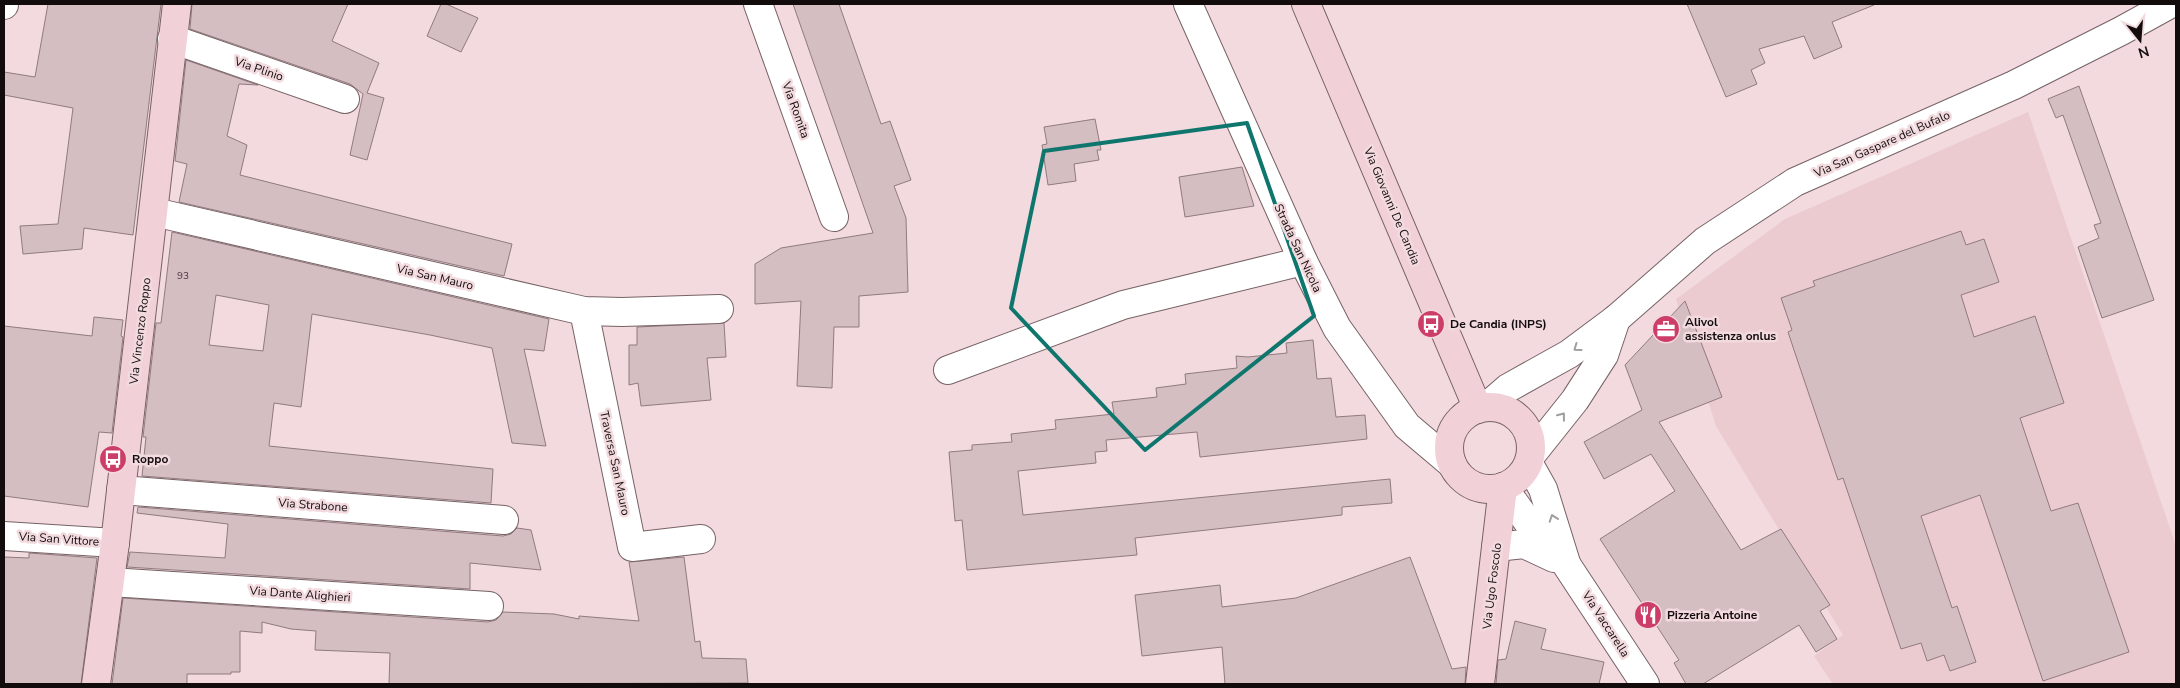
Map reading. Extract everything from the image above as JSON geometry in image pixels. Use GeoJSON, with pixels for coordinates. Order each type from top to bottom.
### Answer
{"type":"FeatureCollection","features":[{"type":"Feature","properties":{"kind":"street","name":"Via Vincenzo Roppo"},"geometry":{"type":"LineString","coordinates":[[96,684],[115,543],[177,4]]}},
{"type":"Feature","properties":{"kind":"street","name":"Via Romita"},"geometry":{"type":"LineString","coordinates":[[758,4],[834,217]]}},
{"type":"Feature","properties":{"kind":"street","name":"Strada San Nicola"},"geometry":{"type":"LineString","coordinates":[[1188,4],[1302,261],[1337,328],[1407,426],[1452,464]]}},
{"type":"Feature","properties":{"kind":"street","name":"Via Giovanni De Candia"},"geometry":{"type":"LineString","coordinates":[[1306,4],[1482,408]]}},
{"type":"Feature","properties":{"kind":"street","name":"Via San Gaspare del Bufalo"},"geometry":{"type":"LineString","coordinates":[[1482,408],[1508,388],[1569,354],[1616,319],[1705,241],[1796,182],[2014,85],[2170,4]]}},
{"type":"Feature","properties":{"kind":"street","name":"Via Plinio"},"geometry":{"type":"LineString","coordinates":[[172,38],[345,99]]}},
{"type":"Feature","properties":{"kind":"street","name":"Via San Mauro"},"geometry":{"type":"LineString","coordinates":[[154,212],[584,311],[622,312],[719,309]]}},
{"type":"Feature","properties":{"kind":"street"},"geometry":{"type":"LineString","coordinates":[[948,370],[1124,305],[1302,261]]}},
{"type":"Feature","properties":{"kind":"street","name":"Traversa San Mauro"},"geometry":{"type":"LineString","coordinates":[[584,311],[632,547],[701,539]]}},
{"type":"Feature","properties":{"kind":"street"},"geometry":{"type":"LineString","coordinates":[[1530,459],[1531,439],[1522,421],[1507,410],[1482,408],[1465,415],[1453,430],[1449,446],[1452,464],[1460,476],[1471,485],[1486,490],[1503,488],[1517,480],[1530,459],[1575,400],[1604,355],[1616,319]]}},
{"type":"Feature","properties":{"kind":"street","name":"Via Vaccarella"},"geometry":{"type":"LineString","coordinates":[[1530,459],[1543,489],[1566,564]]}},
{"type":"Feature","properties":{"kind":"street","name":"Via Vaccarella"},"geometry":{"type":"LineString","coordinates":[[1503,488],[1540,538],[1566,564],[1645,684]]}},
{"type":"Feature","properties":{"kind":"street","name":"Via Ugo Foscolo"},"geometry":{"type":"LineString","coordinates":[[1480,684],[1503,488]]}},
{"type":"Feature","properties":{"kind":"street","name":"Via Strabone"},"geometry":{"type":"LineString","coordinates":[[121,490],[504,520]]}},
{"type":"Feature","properties":{"kind":"street","name":"Via San Vittore"},"geometry":{"type":"LineString","coordinates":[[4,536],[115,543]]}},
{"type":"Feature","properties":{"kind":"street"},"geometry":{"type":"LineString","coordinates":[[1496,547],[1524,544],[1566,564]]}},
{"type":"Feature","properties":{"kind":"street","name":"Via Dante Alighieri"},"geometry":{"type":"LineString","coordinates":[[110,582],[489,606]]}},
{"type":"Feature","properties":{"kind":"highlighted area"},"geometry":{"type":"Polygon","coordinates":[[[1247,123],[1314,316],[1145,450],[1011,308],[1044,151],[1247,123]]]}},
{"type":"Feature","properties":{"kind":"shaded area"},"geometry":{"type":"Polygon","coordinates":[[[2028,112],[2176,546],[2176,684],[1833,684],[1814,656],[1843,635],[1716,426],[1676,299],[1785,219],[2028,112]]]}},
{"type":"Feature","properties":{"kind":"building"},"geometry":{"type":"Polygon","coordinates":[[[48,4],[161,4],[133,235],[84,228],[82,249],[23,254],[20,226],[58,224],[73,108],[4,95],[4,72],[35,77],[48,4]]]}},
{"type":"Feature","properties":{"kind":"building"},"geometry":{"type":"Polygon","coordinates":[[[192,4],[348,4],[332,41],[379,63],[367,93],[384,98],[367,160],[350,155],[363,94],[350,84],[190,29],[192,4]]]}},
{"type":"Feature","properties":{"kind":"building"},"geometry":{"type":"Polygon","coordinates":[[[441,4],[446,4],[478,18],[461,52],[427,36],[441,4]]]}},
{"type":"Feature","properties":{"kind":"building"},"geometry":{"type":"Polygon","coordinates":[[[793,4],[839,4],[881,124],[890,121],[911,180],[894,186],[906,218],[908,292],[859,296],[859,327],[834,327],[832,388],[797,386],[801,301],[755,304],[755,264],[781,248],[873,233],[793,4]]]}},
{"type":"Feature","properties":{"kind":"building"},"geometry":{"type":"Polygon","coordinates":[[[1687,4],[1874,5],[1832,22],[1842,47],[1814,59],[1804,36],[1759,49],[1765,63],[1751,70],[1757,84],[1726,97],[1687,4]]]}},
{"type":"Feature","properties":{"kind":"building"},"geometry":{"type":"Polygon","coordinates":[[[186,60],[258,85],[239,84],[227,136],[247,145],[240,175],[512,244],[504,276],[179,202],[187,164],[175,161],[186,60]]]}},
{"type":"Feature","properties":{"kind":"building"},"geometry":{"type":"Polygon","coordinates":[[[2079,86],[2154,300],[2102,318],[2078,247],[2099,238],[2094,225],[2101,223],[2063,115],[2056,118],[2048,99],[2079,86]]]}},
{"type":"Feature","properties":{"kind":"building"},"geometry":{"type":"Polygon","coordinates":[[[1095,119],[1101,150],[1097,150],[1099,160],[1074,164],[1076,181],[1048,185],[1042,145],[1047,144],[1044,127],[1095,119]]]}},
{"type":"Feature","properties":{"kind":"building"},"geometry":{"type":"Polygon","coordinates":[[[1242,167],[1254,206],[1185,217],[1179,177],[1242,167]]]}},
{"type":"Feature","properties":{"kind":"building"},"geometry":{"type":"Polygon","coordinates":[[[1961,231],[1966,245],[1984,239],[1999,282],[1961,295],[1974,337],[2035,316],[2064,403],[2020,418],[2051,511],[2078,503],[2129,652],[2043,681],[1980,495],[1921,516],[1952,608],[1957,606],[1976,662],[1950,671],[1944,655],[1927,661],[1921,643],[1901,649],[1843,478],[1838,480],[1788,332],[1792,330],[1781,298],[1815,286],[1813,281],[1961,231]]]}},
{"type":"Feature","properties":{"kind":"building"},"geometry":{"type":"Polygon","coordinates":[[[172,232],[549,319],[544,351],[524,349],[546,446],[512,443],[492,348],[312,314],[301,407],[274,403],[269,446],[493,469],[491,503],[142,476],[146,437],[143,437],[156,323],[161,323],[172,232]],[[216,295],[209,345],[263,351],[269,305],[216,295]]]}},
{"type":"Feature","properties":{"kind":"building"},"geometry":{"type":"Polygon","coordinates":[[[1685,301],[1722,397],[1659,422],[1741,550],[1781,529],[1830,605],[1820,611],[1837,639],[1816,652],[1799,625],[1703,684],[1686,684],[1674,663],[1679,660],[1600,539],[1675,491],[1651,454],[1604,479],[1584,442],[1642,410],[1625,365],[1685,301]]]}},
{"type":"Feature","properties":{"kind":"building"},"geometry":{"type":"Polygon","coordinates":[[[94,317],[123,320],[121,336],[123,337],[112,433],[99,432],[88,507],[4,496],[4,326],[92,336],[94,317]]]}},
{"type":"Feature","properties":{"kind":"building"},"geometry":{"type":"Polygon","coordinates":[[[724,323],[726,357],[707,358],[711,400],[641,406],[638,383],[629,385],[629,345],[637,345],[637,327],[724,323]]]}},
{"type":"Feature","properties":{"kind":"building"},"geometry":{"type":"Polygon","coordinates":[[[1313,340],[1317,379],[1331,378],[1336,417],[1365,415],[1367,439],[1200,457],[1197,432],[1106,440],[1107,451],[1095,452],[1096,463],[1018,471],[1023,515],[1390,479],[1392,503],[1342,507],[1342,515],[1135,538],[1137,555],[967,570],[962,520],[955,521],[949,452],[972,450],[972,445],[1012,442],[1011,434],[1056,429],[1055,420],[1114,414],[1112,402],[1157,397],[1156,388],[1186,384],[1185,374],[1237,368],[1236,356],[1248,357],[1287,353],[1286,343],[1313,340]]]}},
{"type":"Feature","properties":{"kind":"building"},"geometry":{"type":"Polygon","coordinates":[[[138,507],[503,536],[511,534],[517,528],[531,530],[541,570],[470,563],[470,589],[127,567],[130,552],[225,558],[228,524],[137,513],[138,507]]]}},
{"type":"Feature","properties":{"kind":"building"},"geometry":{"type":"Polygon","coordinates":[[[29,553],[97,558],[81,684],[4,684],[4,557],[29,558],[29,553]]]}},
{"type":"Feature","properties":{"kind":"building"},"geometry":{"type":"Polygon","coordinates":[[[684,557],[695,642],[700,641],[702,658],[746,659],[748,683],[389,684],[390,653],[315,650],[316,631],[291,629],[262,622],[262,633],[240,631],[240,672],[231,672],[231,674],[187,674],[187,684],[112,684],[123,598],[488,622],[496,620],[503,612],[554,614],[579,619],[579,616],[639,621],[629,562],[684,557]]]}},
{"type":"Feature","properties":{"kind":"building"},"geometry":{"type":"Polygon","coordinates":[[[1410,557],[1452,669],[1466,667],[1465,684],[1225,684],[1222,647],[1142,656],[1135,595],[1220,585],[1222,607],[1296,598],[1410,557]]]}},
{"type":"Feature","properties":{"kind":"building"},"geometry":{"type":"Polygon","coordinates":[[[1515,621],[1546,629],[1541,649],[1604,662],[1599,684],[1496,684],[1498,660],[1506,659],[1515,621]]]}},
{"type":"Feature","properties":{"kind":"place","name":"De Candia (INPS)"},"geometry":{"type":"Point","coordinates":[1431,324]}},
{"type":"Feature","properties":{"kind":"place","name":"Alivol assistenza onlus"},"geometry":{"type":"Point","coordinates":[1666,329]}},
{"type":"Feature","properties":{"kind":"place","name":"Roppo"},"geometry":{"type":"Point","coordinates":[113,459]}},
{"type":"Feature","properties":{"kind":"place","name":"Pizzeria Antoine"},"geometry":{"type":"Point","coordinates":[1648,615]}}]}
